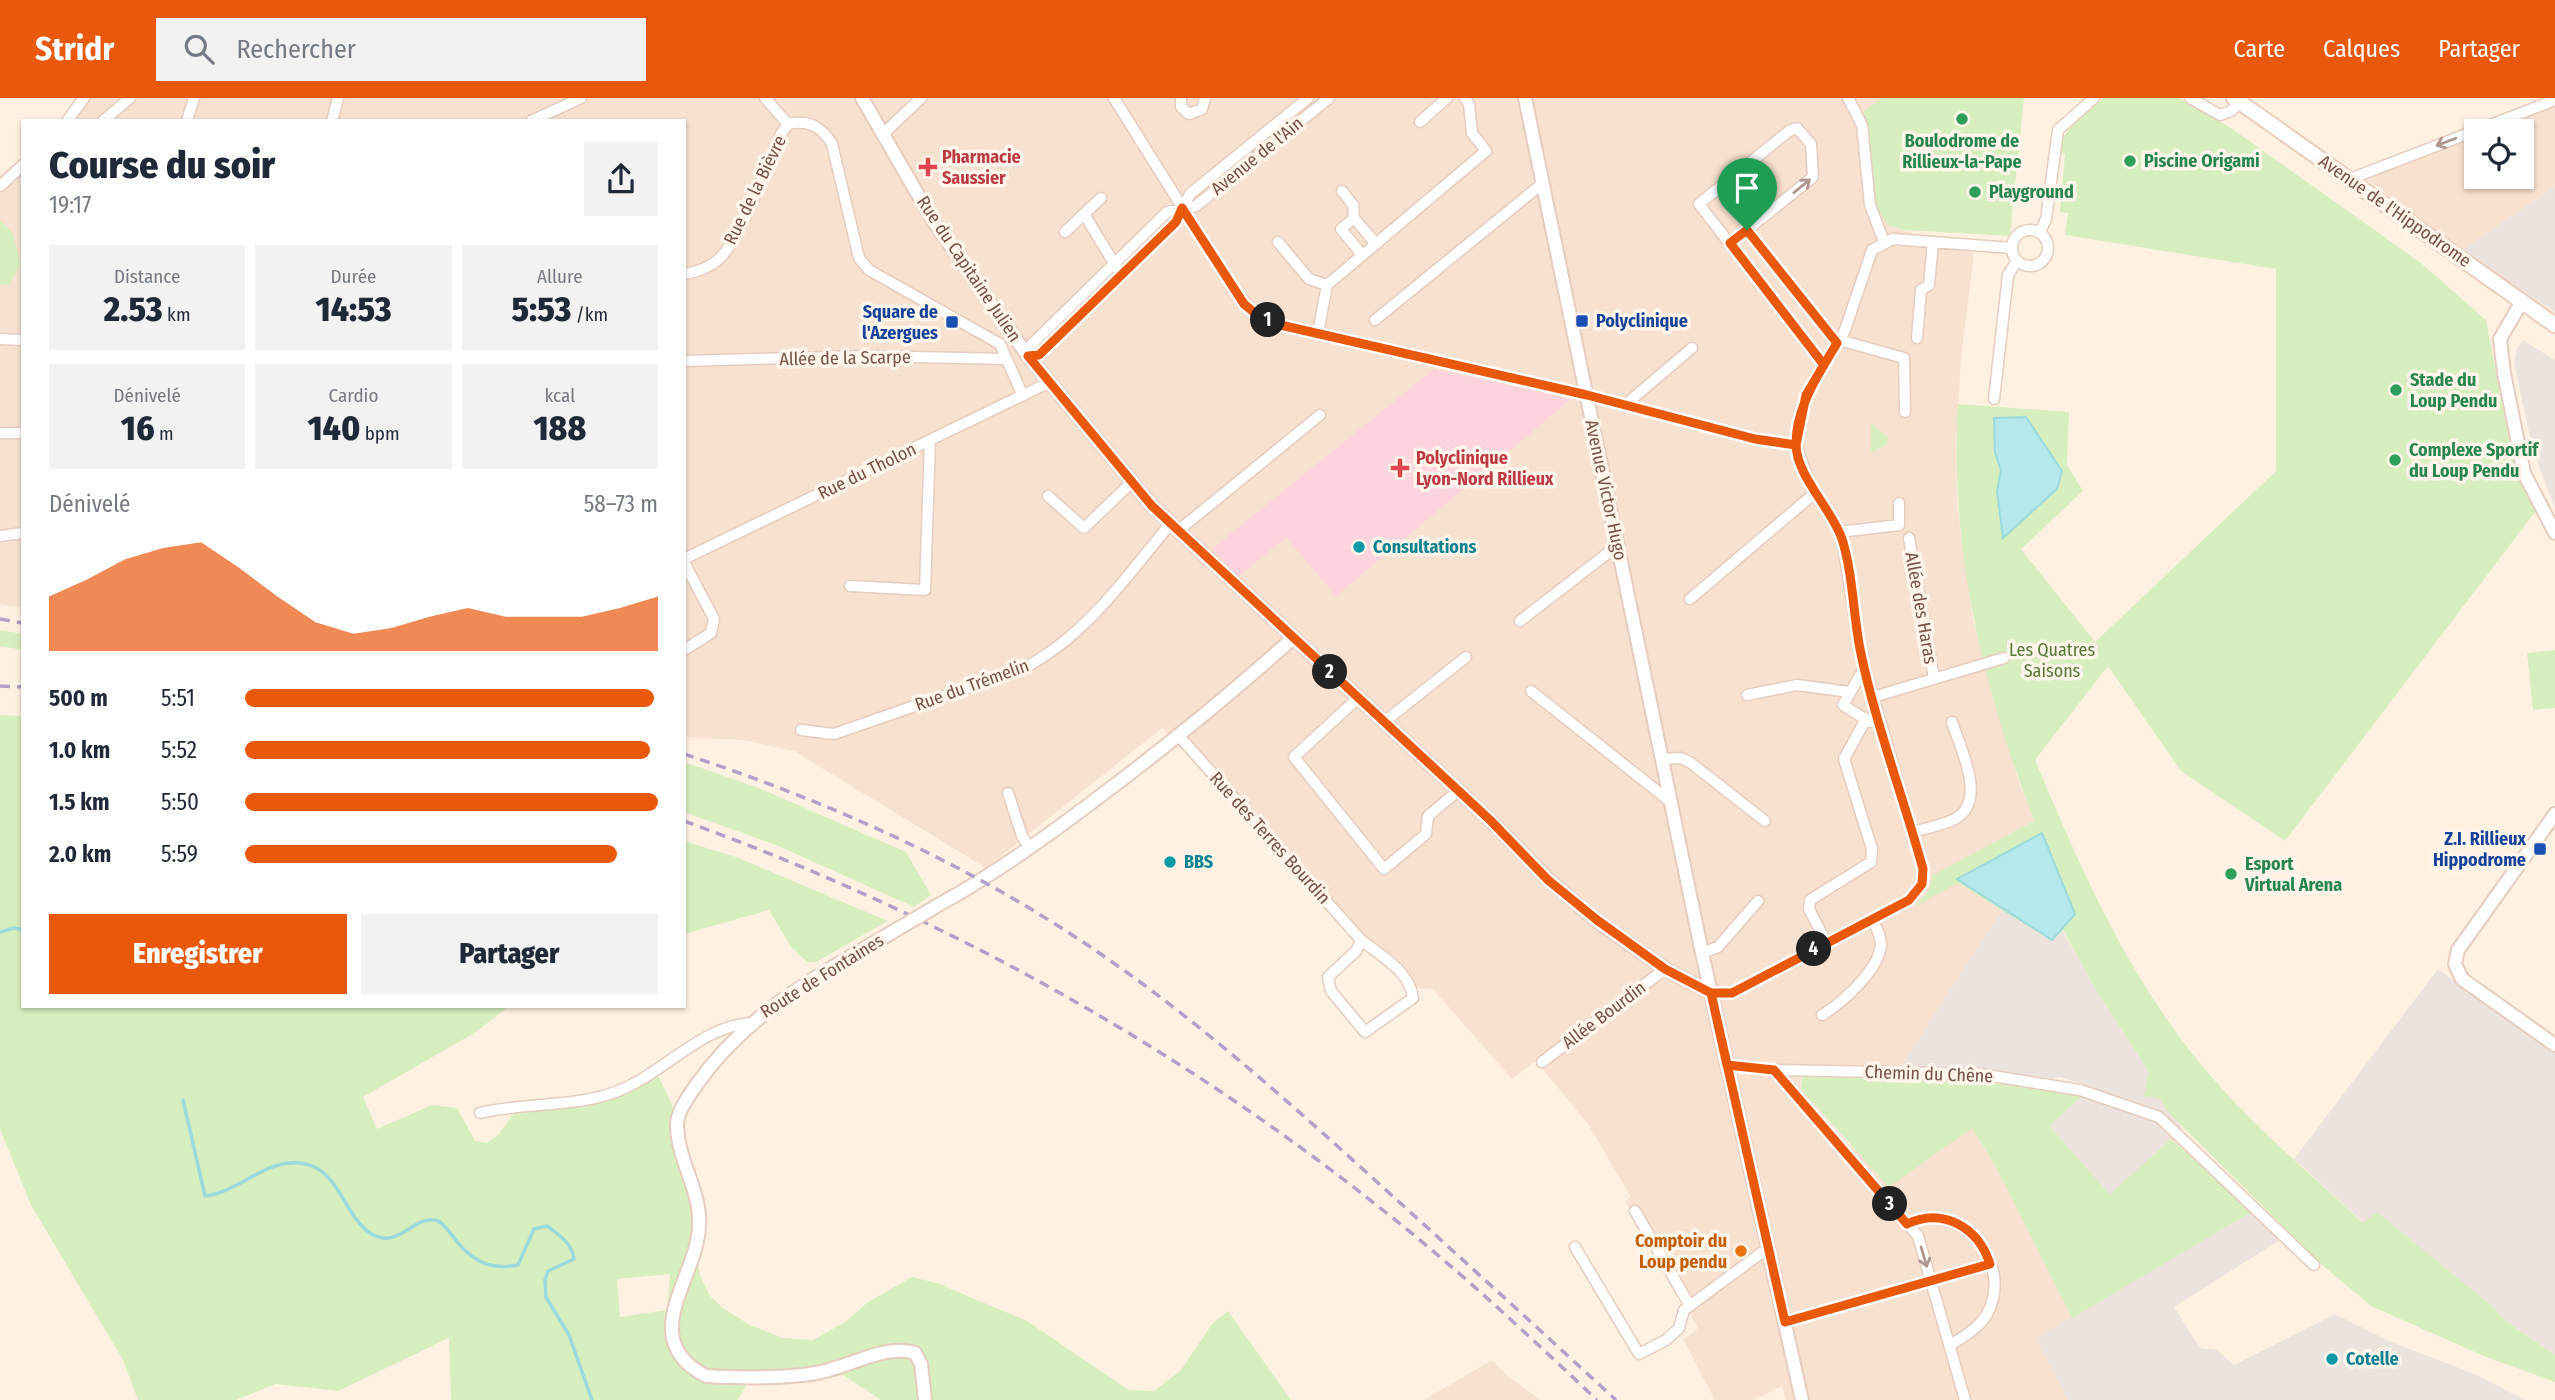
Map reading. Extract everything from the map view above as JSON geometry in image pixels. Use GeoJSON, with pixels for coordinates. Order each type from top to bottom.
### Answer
{"type":"FeatureCollection","features":[{"type":"Feature","properties":{"kind":"main road","name":"Avenue de l'Hippodrome"},"geometry":{"type":"LineString","coordinates":[[2238,102],[2555,325]]}},
{"type":"Feature","properties":{"kind":"street"},"geometry":{"type":"LineString","coordinates":[[68,119],[84,98]]}},
{"type":"Feature","properties":{"kind":"street"},"geometry":{"type":"LineString","coordinates":[[105,119],[130,98]]}},
{"type":"Feature","properties":{"kind":"street"},"geometry":{"type":"LineString","coordinates":[[188,119],[194,98]]}},
{"type":"Feature","properties":{"kind":"street"},"geometry":{"type":"LineString","coordinates":[[333,119],[338,98]]}},
{"type":"Feature","properties":{"kind":"street"},"geometry":{"type":"LineString","coordinates":[[535,119],[581,98]]}},
{"type":"Feature","properties":{"kind":"street"},"geometry":{"type":"LineString","coordinates":[[765,98],[788,124]]}},
{"type":"Feature","properties":{"kind":"street","name":"Rue du Capitaine Julien"},"geometry":{"type":"LineString","coordinates":[[862,98],[932,219],[1028,356],[1131,483],[1458,791],[1548,880],[1597,920],[1665,969],[1711,993]]}},
{"type":"Feature","properties":{"kind":"street"},"geometry":{"type":"LineString","coordinates":[[883,134],[921,98]]}},
{"type":"Feature","properties":{"kind":"street"},"geometry":{"type":"LineString","coordinates":[[1114,98],[1244,304],[1256,314],[1276,324],[1587,395],[1755,439],[1796,445]]}},
{"type":"Feature","properties":{"kind":"street"},"geometry":{"type":"LineString","coordinates":[[1181,98],[1181,107],[1189,114],[1202,109],[1205,98]]}},
{"type":"Feature","properties":{"kind":"street","name":"Avenue de l'Ain"},"geometry":{"type":"LineString","coordinates":[[1028,356],[1039,355],[1176,222],[1190,194],[1308,98]]}},
{"type":"Feature","properties":{"kind":"street","name":"Avenue de l'Ain"},"geometry":{"type":"LineString","coordinates":[[1182,208],[1196,206],[1329,98]]}},
{"type":"Feature","properties":{"kind":"street"},"geometry":{"type":"LineString","coordinates":[[1420,122],[1447,98]]}},
{"type":"Feature","properties":{"kind":"street"},"geometry":{"type":"LineString","coordinates":[[1318,333],[1327,285],[1486,151],[1472,133],[1469,104],[1465,98]]}},
{"type":"Feature","properties":{"kind":"street","name":"Avenue Victor Hugo"},"geometry":{"type":"LineString","coordinates":[[1525,98],[1702,953],[1802,1400]]}},
{"type":"Feature","properties":{"kind":"street"},"geometry":{"type":"LineString","coordinates":[[1848,98],[1862,125],[1870,205],[1884,242]]}},
{"type":"Feature","properties":{"kind":"street"},"geometry":{"type":"LineString","coordinates":[[2040,232],[2046,219],[2058,130],[2094,98]]}},
{"type":"Feature","properties":{"kind":"street"},"geometry":{"type":"LineString","coordinates":[[2190,98],[2220,115],[2238,102]]}},
{"type":"Feature","properties":{"kind":"street"},"geometry":{"type":"LineString","coordinates":[[2350,179],[2555,100]]}},
{"type":"Feature","properties":{"kind":"street","name":"Rue de la Bièvre"},"geometry":{"type":"LineString","coordinates":[[686,273],[709,267],[721,257],[742,221],[780,134],[788,124],[812,124],[823,130],[832,144],[859,258],[869,270],[1000,344]]}},
{"type":"Feature","properties":{"kind":"street"},"geometry":{"type":"LineString","coordinates":[[1730,243],[1813,177],[1811,144],[1797,128],[1788,131],[1699,204],[1824,365]]}},
{"type":"Feature","properties":{"kind":"street"},"geometry":{"type":"LineString","coordinates":[[0,186],[21,167]]}},
{"type":"Feature","properties":{"kind":"street"},"geometry":{"type":"LineString","coordinates":[[1375,320],[1543,183]]}},
{"type":"Feature","properties":{"kind":"street"},"geometry":{"type":"LineString","coordinates":[[1342,191],[1353,205],[1354,218],[1376,244]]}},
{"type":"Feature","properties":{"kind":"street"},"geometry":{"type":"LineString","coordinates":[[1065,232],[1101,198]]}},
{"type":"Feature","properties":{"kind":"street"},"geometry":{"type":"LineString","coordinates":[[1028,356],[1031,345],[1167,212],[1182,208]]}},
{"type":"Feature","properties":{"kind":"street"},"geometry":{"type":"LineString","coordinates":[[1084,214],[1121,275]]}},
{"type":"Feature","properties":{"kind":"street"},"geometry":{"type":"LineString","coordinates":[[1354,218],[1341,229],[1363,255]]}},
{"type":"Feature","properties":{"kind":"street"},"geometry":{"type":"LineString","coordinates":[[1747,230],[1838,342],[1904,358],[1905,412]]}},
{"type":"Feature","properties":{"kind":"street"},"geometry":{"type":"LineString","coordinates":[[2023,231],[2040,232],[2049,244],[2046,257],[2031,266],[2017,261],[2012,248],[2017,235],[2023,231]]}},
{"type":"Feature","properties":{"kind":"street"},"geometry":{"type":"LineString","coordinates":[[1711,993],[1732,993],[1909,900],[1922,884],[1923,869],[1865,667],[1839,532],[1815,493],[1796,445],[1806,395],[1838,342],[1872,250],[1893,239],[2012,248]]}},
{"type":"Feature","properties":{"kind":"street"},"geometry":{"type":"LineString","coordinates":[[1917,338],[1921,290],[1929,285],[1933,242]]}},
{"type":"Feature","properties":{"kind":"street"},"geometry":{"type":"LineString","coordinates":[[1278,243],[1309,279],[1327,285]]}},
{"type":"Feature","properties":{"kind":"street"},"geometry":{"type":"LineString","coordinates":[[1994,399],[2008,275],[2017,261]]}},
{"type":"Feature","properties":{"kind":"street"},"geometry":{"type":"LineString","coordinates":[[2521,303],[2500,339],[2504,373],[2524,472],[2555,533]]}},
{"type":"Feature","properties":{"kind":"street"},"geometry":{"type":"LineString","coordinates":[[1010,330],[1000,344],[1023,396]]}},
{"type":"Feature","properties":{"kind":"street"},"geometry":{"type":"LineString","coordinates":[[0,339],[21,340]]}},
{"type":"Feature","properties":{"kind":"street"},"geometry":{"type":"LineString","coordinates":[[1625,405],[1692,348]]}},
{"type":"Feature","properties":{"kind":"street","name":"Allée de la Scarpe"},"geometry":{"type":"LineString","coordinates":[[686,362],[867,356],[1006,359]]}},
{"type":"Feature","properties":{"kind":"street","name":"Rue du Tholon"},"geometry":{"type":"LineString","coordinates":[[686,559],[1050,382]]}},
{"type":"Feature","properties":{"kind":"street","name":"Rue du Trémelin"},"geometry":{"type":"LineString","coordinates":[[801,730],[834,734],[1024,668],[1050,655],[1080,631],[1175,527],[1320,415]]}},
{"type":"Feature","properties":{"kind":"street"},"geometry":{"type":"LineString","coordinates":[[1,433],[21,433]]}},
{"type":"Feature","properties":{"kind":"street"},"geometry":{"type":"LineString","coordinates":[[850,586],[925,590],[930,440]]}},
{"type":"Feature","properties":{"kind":"street"},"geometry":{"type":"LineString","coordinates":[[1048,496],[1084,528],[1131,483]]}},
{"type":"Feature","properties":{"kind":"street"},"geometry":{"type":"LineString","coordinates":[[1690,599],[1815,493]]}},
{"type":"Feature","properties":{"kind":"street"},"geometry":{"type":"LineString","coordinates":[[1839,532],[1899,525],[1899,503]]}},
{"type":"Feature","properties":{"kind":"street"},"geometry":{"type":"LineString","coordinates":[[0,536],[21,533]]}},
{"type":"Feature","properties":{"kind":"street","name":"Allée des Haras"},"geometry":{"type":"LineString","coordinates":[[1909,538],[1934,678]]}},
{"type":"Feature","properties":{"kind":"street"},"geometry":{"type":"LineString","coordinates":[[1520,621],[1618,546]]}},
{"type":"Feature","properties":{"kind":"street","name":"Rue du Tholon"},"geometry":{"type":"LineString","coordinates":[[686,564],[714,619],[710,633],[686,649]]}},
{"type":"Feature","properties":{"kind":"street","name":"Route de Fontaines"},"geometry":{"type":"LineString","coordinates":[[925,1400],[921,1364],[915,1353],[902,1349],[888,1350],[847,1366],[812,1373],[721,1377],[706,1376],[692,1369],[679,1354],[671,1336],[671,1316],[696,1246],[700,1218],[696,1192],[677,1123],[684,1105],[704,1074],[750,1023],[813,978],[982,881],[1030,848],[1178,735],[1293,638]]}},
{"type":"Feature","properties":{"kind":"street"},"geometry":{"type":"LineString","coordinates":[[1384,722],[1466,657]]}},
{"type":"Feature","properties":{"kind":"street"},"geometry":{"type":"LineString","coordinates":[[1873,696],[2004,658]]}},
{"type":"Feature","properties":{"kind":"street"},"geometry":{"type":"LineString","coordinates":[[1865,667],[1843,705],[1881,727]]}},
{"type":"Feature","properties":{"kind":"street"},"geometry":{"type":"LineString","coordinates":[[1747,695],[1797,685],[1849,692]]}},
{"type":"Feature","properties":{"kind":"street"},"geometry":{"type":"LineString","coordinates":[[1531,691],[1671,802]]}},
{"type":"Feature","properties":{"kind":"street"},"geometry":{"type":"LineString","coordinates":[[1358,698],[1294,757],[1384,869],[1426,834],[1428,816],[1458,791]]}},
{"type":"Feature","properties":{"kind":"street"},"geometry":{"type":"LineString","coordinates":[[1826,942],[1808,909],[1810,900],[1871,862],[1872,849],[1844,759],[1866,719]]}},
{"type":"Feature","properties":{"kind":"street"},"geometry":{"type":"LineString","coordinates":[[1913,832],[1956,818],[1967,809],[1971,797],[1969,778],[1952,722]]}},
{"type":"Feature","properties":{"kind":"street","name":"Rue des Terres Bourdin"},"geometry":{"type":"LineString","coordinates":[[1178,735],[1361,940],[1405,975],[1412,985],[1413,998],[1365,1032],[1331,990],[1328,977],[1356,951],[1361,940]]}},
{"type":"Feature","properties":{"kind":"street"},"geometry":{"type":"LineString","coordinates":[[1662,759],[1674,757],[1691,763],[1766,821]]}},
{"type":"Feature","properties":{"kind":"street"},"geometry":{"type":"LineString","coordinates":[[1008,793],[1022,836],[1030,848]]}},
{"type":"Feature","properties":{"kind":"street"},"geometry":{"type":"LineString","coordinates":[[2555,814],[2458,950],[2455,964],[2462,979],[2555,1045]]}},
{"type":"Feature","properties":{"kind":"street"},"geometry":{"type":"LineString","coordinates":[[1702,953],[1718,947],[1758,901]]}},
{"type":"Feature","properties":{"kind":"street"},"geometry":{"type":"LineString","coordinates":[[1822,1015],[1854,990],[1878,954],[1881,940],[1872,919]]}},
{"type":"Feature","properties":{"kind":"street","name":"Allée Bourdin"},"geometry":{"type":"LineString","coordinates":[[1542,1062],[1665,969]]}},
{"type":"Feature","properties":{"kind":"street"},"geometry":{"type":"LineString","coordinates":[[480,1113],[512,1105],[582,1100],[620,1091],[728,1025],[750,1023]]}},
{"type":"Feature","properties":{"kind":"street","name":"Chemin du Chêne"},"geometry":{"type":"LineString","coordinates":[[1727,1065],[1774,1070],[1980,1074],[2080,1090],[2159,1117],[2315,1265]]}},
{"type":"Feature","properties":{"kind":"street"},"geometry":{"type":"LineString","coordinates":[[1774,1070],[1918,1236],[1965,1400]]}},
{"type":"Feature","properties":{"kind":"street"},"geometry":{"type":"LineString","coordinates":[[1635,1211],[1690,1306]]}},
{"type":"Feature","properties":{"kind":"street"},"geometry":{"type":"LineString","coordinates":[[1907,1224],[1930,1216],[1953,1220],[1980,1243],[1990,1264],[1993,1287],[1988,1312],[1972,1330],[1950,1345]]}},
{"type":"Feature","properties":{"kind":"street"},"geometry":{"type":"LineString","coordinates":[[1575,1247],[1639,1354],[1665,1340],[1679,1328],[1684,1310],[1768,1248]]}},
{"type":"Feature","properties":{"kind":"street"},"geometry":{"type":"LineString","coordinates":[[1785,1322],[1990,1264]]}},
{"type":"Feature","properties":{"kind":"shaded area"},"geometry":{"type":"Polygon","coordinates":[[[80,98],[1882,98],[1863,112],[1878,212],[1892,227],[1974,254],[1961,357],[1956,441],[1957,505],[1973,620],[2018,780],[2034,821],[1933,876],[1932,883],[1958,883],[2002,910],[1899,1069],[1800,1080],[1801,1088],[1851,1147],[1972,1128],[1996,1167],[2072,1318],[2035,1338],[2068,1400],[1786,1400],[1782,1386],[1753,1400],[1715,1400],[1683,1339],[1699,1329],[1690,1313],[1729,1281],[1691,1309],[1625,1201],[1631,1197],[1588,1124],[1536,1061],[1512,1079],[1432,988],[1420,989],[1360,943],[1162,728],[986,868],[794,751],[744,740],[686,737],[686,119],[64,119],[80,98]]]}},
{"type":"Feature","properties":{"kind":"shaded area"},"geometry":{"type":"Polygon","coordinates":[[[2555,98],[2555,187],[2460,251],[2357,171],[2464,132],[2464,189],[2534,189],[2534,119],[2498,119],[2555,98]]]}},
{"type":"Feature","properties":{"kind":"shaded area"},"geometry":{"type":"Polygon","coordinates":[[[21,158],[21,608],[0,604],[0,175],[21,158]]]}},
{"type":"Feature","properties":{"kind":"shaded area"},"geometry":{"type":"Polygon","coordinates":[[[2555,187],[2555,312],[2460,251],[2555,187]]]}},
{"type":"Feature","properties":{"kind":"shaded area"},"geometry":{"type":"Polygon","coordinates":[[[2523,340],[2555,360],[2555,508],[2533,451],[2514,363],[2517,349],[2523,340]]]}},
{"type":"Feature","properties":{"kind":"shaded area","name":"Polyclinique Lyon-Nord Rillieux"},"geometry":{"type":"Polygon","coordinates":[[[1434,369],[1571,399],[1336,596],[1286,537],[1239,576],[1212,549],[1434,369]]]}},
{"type":"Feature","properties":{"kind":"shaded area"},"geometry":{"type":"Polygon","coordinates":[[[2002,910],[2052,941],[2062,930],[2096,990],[2149,1072],[2159,1098],[2183,1128],[2111,1195],[2049,1126],[2090,1086],[2060,1077],[2048,1080],[1987,1070],[1899,1069],[2002,910]]]}},
{"type":"Feature","properties":{"kind":"shaded area"},"geometry":{"type":"Polygon","coordinates":[[[2438,969],[2555,1054],[2555,1355],[2506,1321],[2492,1306],[2377,1213],[2364,1223],[2294,1159],[2438,969]]]}},
{"type":"Feature","properties":{"kind":"shaded area"},"geometry":{"type":"Polygon","coordinates":[[[2255,1210],[2283,1238],[2174,1307],[2200,1348],[2217,1350],[2234,1365],[2335,1314],[2389,1341],[2477,1375],[2525,1400],[2068,1400],[2035,1338],[2255,1210]]]}},
{"type":"Feature","properties":{"kind":"shaded area"},"geometry":{"type":"Polygon","coordinates":[[[1492,1360],[1509,1377],[1541,1400],[1424,1400],[1492,1360]]]}},
{"type":"Feature","properties":{"kind":"green space"},"geometry":{"type":"Polygon","coordinates":[[[1882,98],[2024,98],[2010,236],[1903,230],[1888,225],[1875,205],[1868,132],[1863,112],[1882,98]]]}},
{"type":"Feature","properties":{"kind":"green space","name":"Complexe Sportif du Loup Pendu"},"geometry":{"type":"Polygon","coordinates":[[[2103,98],[2179,98],[2231,128],[2421,263],[2486,320],[2511,449],[2519,480],[2535,512],[2285,841],[2181,771],[2108,666],[2035,760],[2092,888],[2135,970],[2187,1047],[2217,1083],[2270,1138],[2363,1223],[2377,1212],[2492,1306],[2506,1321],[2555,1355],[2555,1382],[2486,1357],[2371,1306],[2322,1265],[2170,1114],[2159,1098],[2144,1096],[2149,1072],[2096,990],[2063,930],[2052,941],[1958,883],[1915,906],[1928,892],[1933,875],[2034,821],[1999,720],[1974,616],[1959,511],[1958,404],[2069,412],[2067,465],[2083,491],[2021,549],[2095,642],[2276,471],[2276,269],[2065,235],[2068,213],[2060,212],[2065,154],[2058,153],[2069,128],[2103,98]]]}},
{"type":"Feature","properties":{"kind":"green space"},"geometry":{"type":"Polygon","coordinates":[[[0,220],[12,232],[21,263],[10,284],[0,285],[0,220]]]}},
{"type":"Feature","properties":{"kind":"green space"},"geometry":{"type":"Polygon","coordinates":[[[1871,423],[1888,437],[1887,444],[1871,453],[1871,423]]]}},
{"type":"Feature","properties":{"kind":"green space"},"geometry":{"type":"Polygon","coordinates":[[[0,630],[21,634],[21,650],[0,646],[0,630]]]}},
{"type":"Feature","properties":{"kind":"green space"},"geometry":{"type":"Polygon","coordinates":[[[2555,650],[2555,708],[2533,710],[2527,653],[2555,650]]]}},
{"type":"Feature","properties":{"kind":"green space"},"geometry":{"type":"Polygon","coordinates":[[[0,715],[21,716],[21,1008],[506,1008],[476,1032],[363,1097],[377,1129],[432,1105],[457,1108],[475,1141],[487,1143],[499,1134],[516,1110],[575,1104],[658,1075],[673,1107],[697,1224],[699,1273],[710,1296],[724,1309],[750,1325],[783,1338],[813,1340],[845,1322],[868,1302],[912,1277],[937,1283],[1027,1321],[1129,1390],[1154,1391],[1181,1370],[1212,1324],[1228,1311],[1291,1400],[881,1400],[843,1375],[813,1382],[748,1382],[738,1400],[451,1400],[449,1338],[338,1391],[276,1384],[236,1400],[138,1400],[123,1360],[31,1205],[0,1129],[0,715]],[[670,1274],[617,1279],[620,1317],[667,1310],[670,1274]]]}},
{"type":"Feature","properties":{"kind":"green space"},"geometry":{"type":"Polygon","coordinates":[[[686,763],[759,788],[906,852],[931,895],[914,907],[776,845],[686,813],[686,763]]]}},
{"type":"Feature","properties":{"kind":"green space"},"geometry":{"type":"Polygon","coordinates":[[[686,842],[736,857],[888,921],[816,962],[807,962],[791,947],[769,910],[686,933],[686,842]]]}},
{"type":"Feature","properties":{"kind":"green space"},"geometry":{"type":"Polygon","coordinates":[[[1803,1075],[1964,1079],[2082,1096],[2049,1126],[2110,1194],[2171,1139],[2255,1210],[2072,1318],[1996,1167],[1972,1128],[1889,1187],[1801,1089],[1803,1075]]]}},
{"type":"Feature","properties":{"kind":"water"},"geometry":{"type":"Polygon","coordinates":[[[2026,417],[2062,471],[2057,489],[2003,538],[1997,492],[2001,470],[1995,453],[1994,418],[2026,417]]]}},
{"type":"Feature","properties":{"kind":"water"},"geometry":{"type":"Polygon","coordinates":[[[2042,833],[2075,914],[2052,940],[1957,879],[2042,833]]]}},
{"type":"Feature","properties":{"kind":"waterway"},"geometry":{"type":"LineString","coordinates":[[0,932],[14,928],[21,930]]}},
{"type":"Feature","properties":{"kind":"waterway"},"geometry":{"type":"LineString","coordinates":[[183,1100],[205,1196],[230,1188],[266,1169],[292,1163],[306,1164],[326,1175],[354,1216],[370,1233],[389,1238],[427,1220],[435,1220],[472,1256],[497,1266],[518,1265],[534,1229],[547,1226],[568,1244],[574,1259],[548,1271],[545,1280],[546,1297],[569,1335],[592,1400]]}},
{"type":"Feature","properties":{"kind":"railway"},"geometry":{"type":"LineString","coordinates":[[0,619],[21,623]]}},
{"type":"Feature","properties":{"kind":"railway"},"geometry":{"type":"LineString","coordinates":[[0,686],[21,687]]}},
{"type":"Feature","properties":{"kind":"railway"},"geometry":{"type":"LineString","coordinates":[[686,755],[790,792],[893,836],[993,887],[1089,946],[1167,1002],[1279,1094],[1616,1400]]}},
{"type":"Feature","properties":{"kind":"railway"},"geometry":{"type":"LineString","coordinates":[[686,822],[871,897],[1050,988],[1137,1038],[1304,1150],[1412,1233],[1597,1400]]}},
{"type":"Feature","properties":{"kind":"place","name":"Boulodrome de Rillieux-la-Pape"},"geometry":{"type":"Point","coordinates":[1962,119]}},
{"type":"Feature","properties":{"kind":"place","name":"Piscine Origami"},"geometry":{"type":"Point","coordinates":[2130,161]}},
{"type":"Feature","properties":{"kind":"place","name":"Pharmacie Saussier"},"geometry":{"type":"Point","coordinates":[928,167]}},
{"type":"Feature","properties":{"kind":"place","name":"Playground"},"geometry":{"type":"Point","coordinates":[1975,192]}},
{"type":"Feature","properties":{"kind":"place","name":"Polyclinique"},"geometry":{"type":"Point","coordinates":[1582,321]}},
{"type":"Feature","properties":{"kind":"place","name":"Square de l'Azergues"},"geometry":{"type":"Point","coordinates":[952,322]}},
{"type":"Feature","properties":{"kind":"place","name":"Stade du Loup Pendu"},"geometry":{"type":"Point","coordinates":[2396,390]}},
{"type":"Feature","properties":{"kind":"place","name":"Complexe Sportif du Loup Pendu"},"geometry":{"type":"Point","coordinates":[2395,460]}},
{"type":"Feature","properties":{"kind":"place","name":"Polyclinique Lyon-Nord Rillieux"},"geometry":{"type":"Point","coordinates":[1400,468]}},
{"type":"Feature","properties":{"kind":"place","name":"Consultations"},"geometry":{"type":"Point","coordinates":[1359,547]}},
{"type":"Feature","properties":{"kind":"place","name":"Z.I. Rillieux Hippodrome"},"geometry":{"type":"Point","coordinates":[2540,849]}},
{"type":"Feature","properties":{"kind":"place","name":"BBS"},"geometry":{"type":"Point","coordinates":[1170,862]}},
{"type":"Feature","properties":{"kind":"place","name":"Esport Virtual Arena"},"geometry":{"type":"Point","coordinates":[2231,874]}},
{"type":"Feature","properties":{"kind":"place","name":"Comptoir du Loup pendu"},"geometry":{"type":"Point","coordinates":[1741,1251]}},
{"type":"Feature","properties":{"kind":"place","name":"Cotelle"},"geometry":{"type":"Point","coordinates":[2332,1359]}},
{"type":"Feature","properties":{"kind":"route"},"geometry":{"type":"LineString","coordinates":[[1747,230],[1730,243],[1824,365],[1806,395],[1802,413],[1796,445],[1811,487],[1829,512],[1842,539],[1860,651],[1923,869],[1922,884],[1909,900],[1732,993],[1711,993],[1785,1322],[1990,1264],[1986,1251],[1972,1234],[1953,1220],[1930,1216],[1907,1224],[1774,1070],[1727,1065],[1711,993],[1665,969],[1597,920],[1548,880],[1490,820],[1152,506],[1028,356],[1039,355],[1176,222],[1182,208],[1244,304],[1256,314],[1276,324],[1587,395],[1755,439],[1796,445],[1806,395],[1837,343],[1747,230]]}},
{"type":"Feature","properties":{"kind":"park label","name":"Les Quatres Saisons"},"geometry":{"type":"Point","coordinates":[2052,660]}}]}
